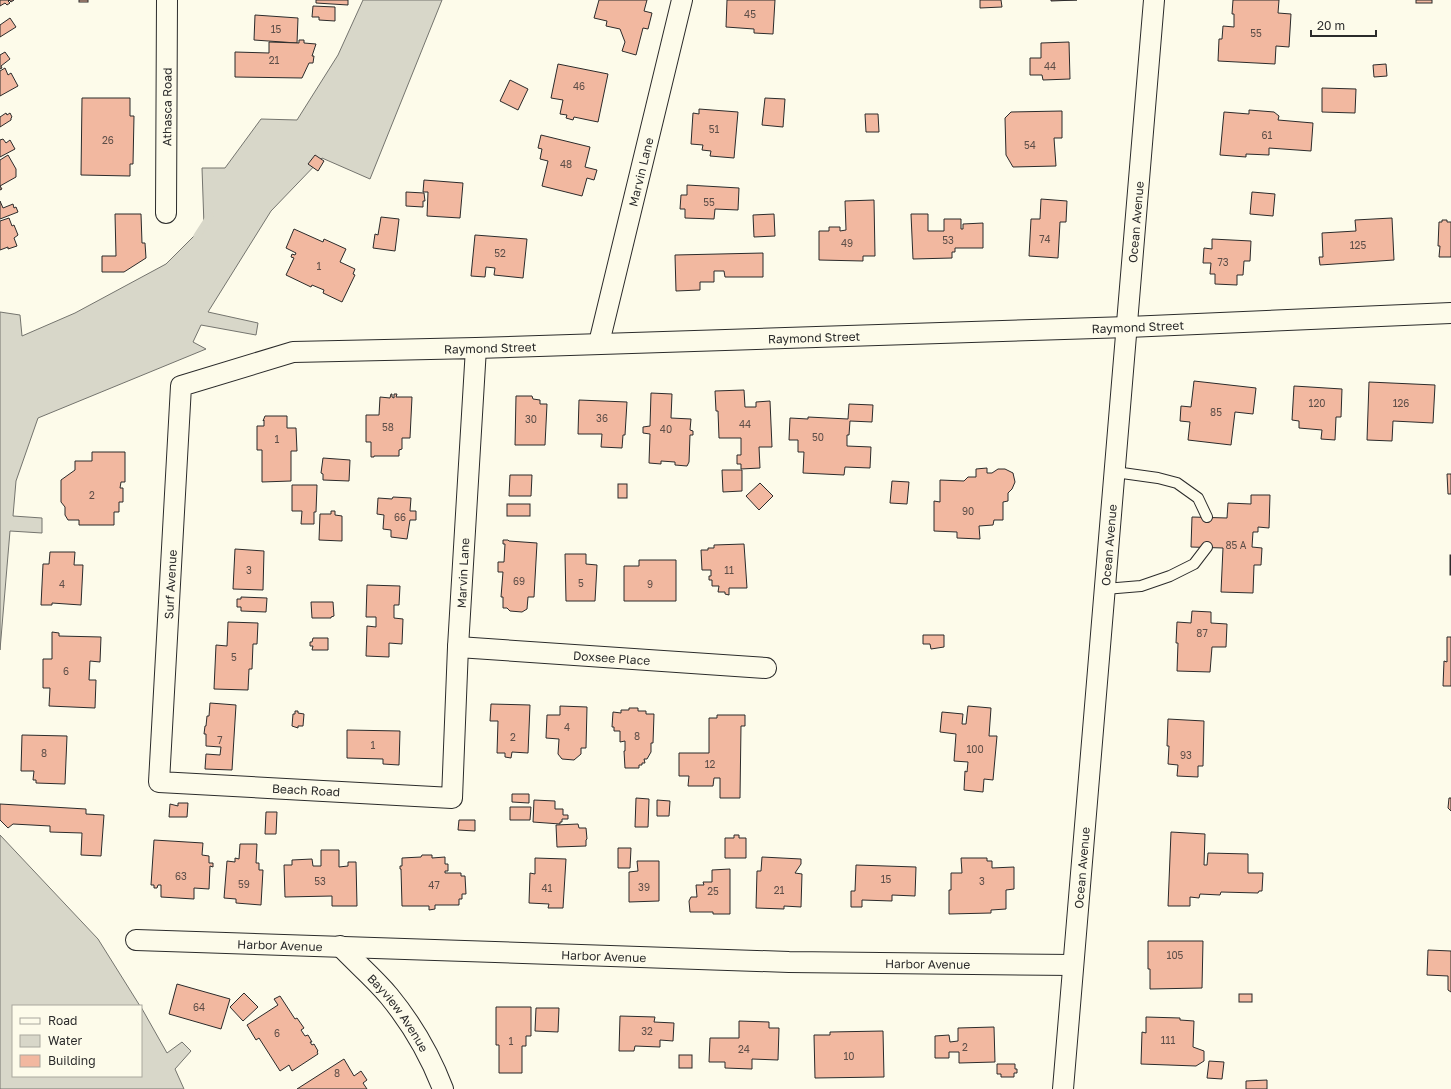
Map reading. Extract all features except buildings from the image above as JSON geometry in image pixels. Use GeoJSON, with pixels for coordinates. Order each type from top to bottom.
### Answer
{"type":"FeatureCollection","features":[{"type":"Feature","properties":{"kind":"street","name":"Athasca Road"},"geometry":{"type":"LineString","coordinates":[[166,213],[167,0]]}},
{"type":"Feature","properties":{"kind":"street","name":"Marvin Lane"},"geometry":{"type":"LineString","coordinates":[[599,343],[682,0]]}},
{"type":"Feature","properties":{"kind":"street","name":"Ocean Avenue"},"geometry":{"type":"LineString","coordinates":[[1063,1089],[1128,328],[1154,0]]}},
{"type":"Feature","properties":{"kind":"street","name":"Raymond Street"},"geometry":{"type":"LineString","coordinates":[[181,386],[293,352],[476,348],[599,343],[1128,328],[1451,313]]}},
{"type":"Feature","properties":{"kind":"street","name":"Marvin Lane"},"geometry":{"type":"LineString","coordinates":[[452,798],[458,647],[476,348]]}},
{"type":"Feature","properties":{"kind":"street","name":"Surf Avenue"},"geometry":{"type":"LineString","coordinates":[[160,782],[181,386]]}},
{"type":"Feature","properties":{"kind":"street","name":"Doxsee Place"},"geometry":{"type":"LineString","coordinates":[[458,647],[766,668]]}},
{"type":"Feature","properties":{"kind":"street","name":"Beach Road"},"geometry":{"type":"LineString","coordinates":[[160,782],[452,798]]}},
{"type":"Feature","properties":{"kind":"street","name":"Harbor Avenue"},"geometry":{"type":"LineString","coordinates":[[136,940],[781,962],[1073,965]]}},
{"type":"Feature","properties":{"kind":"street","name":"Bayview Avenue"},"geometry":{"type":"LineString","coordinates":[[340,946],[389,996],[416,1033],[436,1070],[443,1089]]}},
{"type":"Feature","properties":{"kind":"lane"},"geometry":{"type":"LineString","coordinates":[[1115,472],[1158,478],[1178,483],[1198,498],[1207,517]]}},
{"type":"Feature","properties":{"kind":"lane"},"geometry":{"type":"LineString","coordinates":[[1105,589],[1141,586],[1170,576],[1194,564],[1207,547]]}},
{"type":"Feature","properties":{"kind":"water"},"geometry":{"type":"Polygon","coordinates":[[[363,0],[442,0],[370,179],[322,158],[271,211],[208,312],[258,323],[256,335],[201,325],[193,342],[206,349],[38,418],[16,481],[13,516],[42,518],[42,533],[10,531],[0,650],[0,312],[20,315],[22,336],[75,313],[166,264],[204,226],[202,168],[225,168],[261,119],[297,120],[338,55],[363,0]]]}},
{"type":"Feature","properties":{"kind":"water"},"geometry":{"type":"Polygon","coordinates":[[[0,835],[98,939],[139,1005],[12,1005],[12,1077],[142,1077],[142,1009],[167,1053],[182,1042],[191,1051],[175,1069],[184,1089],[0,1089],[0,835]]]}},
{"type":"Feature","properties":{"kind":"waterway"},"geometry":{"type":"LineString","coordinates":[[197,236],[210,216]]}}]}
